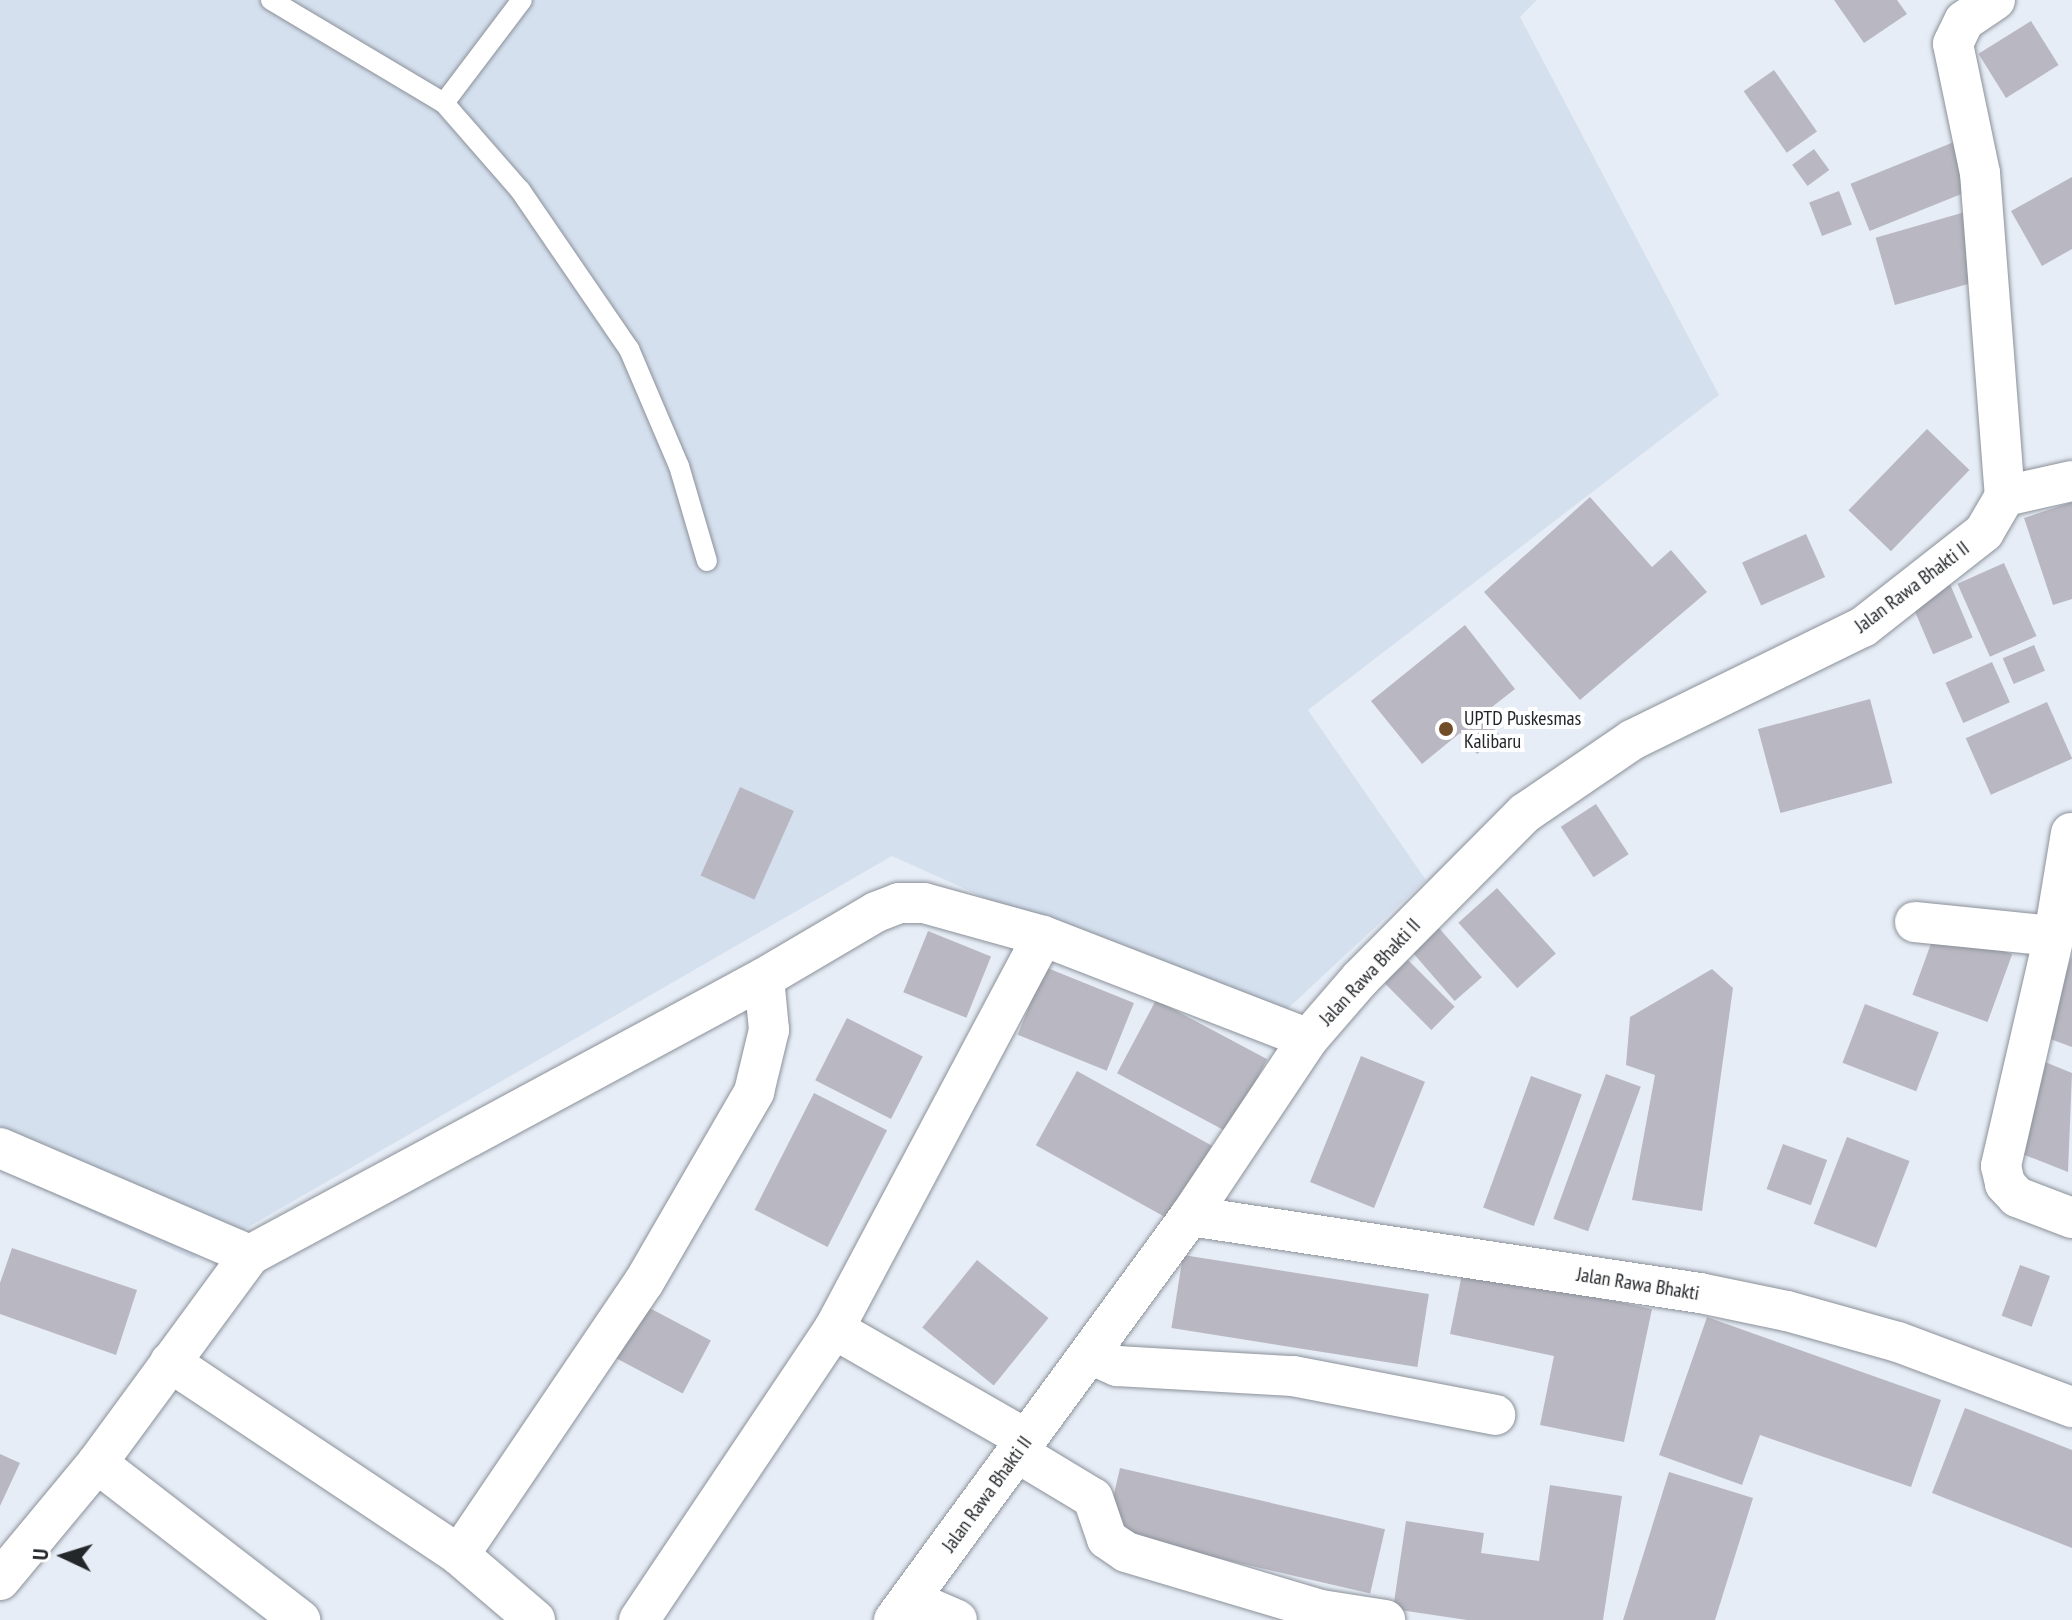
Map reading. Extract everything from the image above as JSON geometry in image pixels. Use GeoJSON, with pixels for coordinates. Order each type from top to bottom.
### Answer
{"type":"FeatureCollection","features":[{"type":"Feature","properties":{"kind":"street"},"geometry":{"type":"LineString","coordinates":[[1995,0],[1964,21],[1953,44],[1980,173],[2005,496],[2072,481]]}},
{"type":"Feature","properties":{"kind":"street","name":"Jalan Rawa Bhakti II"},"geometry":{"type":"LineString","coordinates":[[903,1610],[1190,1216],[1313,1033],[1344,996],[1525,813],[1632,740],[1863,627],[1984,532],[2005,496]]}},
{"type":"Feature","properties":{"kind":"street"},"geometry":{"type":"LineString","coordinates":[[2071,833],[2054,936],[2001,1175],[2017,1197],[2072,1218]]}},
{"type":"Feature","properties":{"kind":"street"},"geometry":{"type":"LineString","coordinates":[[0,1580],[97,1463],[250,1255],[899,903],[924,903],[1043,936],[1313,1033]]}},
{"type":"Feature","properties":{"kind":"street"},"geometry":{"type":"LineString","coordinates":[[1915,922],[2054,936]]}},
{"type":"Feature","properties":{"kind":"street"},"geometry":{"type":"LineString","coordinates":[[639,1620],[834,1329],[1043,936]]}},
{"type":"Feature","properties":{"kind":"street"},"geometry":{"type":"LineString","coordinates":[[459,1555],[644,1282],[754,1092],[769,1030],[764,978]]}},
{"type":"Feature","properties":{"kind":"street"},"geometry":{"type":"LineString","coordinates":[[0,1148],[250,1255]]}},
{"type":"Feature","properties":{"kind":"street","name":"Jalan Rawa Bhakti"},"geometry":{"type":"LineString","coordinates":[[1190,1216],[1700,1293],[1787,1311],[1898,1342],[2072,1407]]}},
{"type":"Feature","properties":{"kind":"street"},"geometry":{"type":"LineString","coordinates":[[834,1329],[1022,1446],[1093,1498],[1107,1539],[1126,1552],[1321,1610],[1385,1620]]}},
{"type":"Feature","properties":{"kind":"street"},"geometry":{"type":"LineString","coordinates":[[1090,1354],[1117,1366],[1293,1376],[1495,1415]]}},
{"type":"Feature","properties":{"kind":"street"},"geometry":{"type":"LineString","coordinates":[[170,1362],[459,1555],[512,1612]]}},
{"type":"Feature","properties":{"kind":"street"},"geometry":{"type":"LineString","coordinates":[[97,1463],[300,1620]]}},
{"type":"Feature","properties":{"kind":"street"},"geometry":{"type":"LineString","coordinates":[[903,1610],[957,1620]]}},
{"type":"Feature","properties":{"kind":"lane"},"geometry":{"type":"LineString","coordinates":[[271,0],[444,103],[520,190],[629,349],[679,466],[707,561]]}},
{"type":"Feature","properties":{"kind":"lane"},"geometry":{"type":"LineString","coordinates":[[444,103],[522,0]]}},
{"type":"Feature","properties":{"kind":"shaded area"},"geometry":{"type":"Polygon","coordinates":[[[0,0],[1537,0],[1520,17],[1719,395],[1308,710],[1426,880],[1269,1026],[892,856],[193,1259],[0,1170],[0,0]]]}},
{"type":"Feature","properties":{"kind":"building"},"geometry":{"type":"Polygon","coordinates":[[[1834,0],[1897,0],[1907,14],[1864,43],[1834,0]]]}},
{"type":"Feature","properties":{"kind":"building"},"geometry":{"type":"Polygon","coordinates":[[[2031,21],[2059,65],[2006,98],[1978,54],[2031,21]]]}},
{"type":"Feature","properties":{"kind":"building"},"geometry":{"type":"Polygon","coordinates":[[[1774,70],[1817,131],[1787,153],[1744,91],[1774,70]]]}},
{"type":"Feature","properties":{"kind":"building"},"geometry":{"type":"Polygon","coordinates":[[[1959,140],[1978,187],[1870,231],[1851,184],[1959,140]]]}},
{"type":"Feature","properties":{"kind":"building"},"geometry":{"type":"Polygon","coordinates":[[[1814,149],[1829,170],[1807,186],[1792,165],[1814,149]]]}},
{"type":"Feature","properties":{"kind":"building"},"geometry":{"type":"Polygon","coordinates":[[[2072,177],[2072,249],[2042,266],[2011,211],[2072,177]]]}},
{"type":"Feature","properties":{"kind":"building"},"geometry":{"type":"Polygon","coordinates":[[[1839,191],[1852,225],[1822,236],[1809,202],[1839,191]]]}},
{"type":"Feature","properties":{"kind":"building"},"geometry":{"type":"Polygon","coordinates":[[[1965,212],[1984,279],[1895,305],[1876,238],[1965,212]]]}},
{"type":"Feature","properties":{"kind":"building"},"geometry":{"type":"Polygon","coordinates":[[[1927,429],[1969,470],[1891,551],[1849,510],[1927,429]]]}},
{"type":"Feature","properties":{"kind":"building"},"geometry":{"type":"Polygon","coordinates":[[[1590,497],[1652,567],[1671,550],[1707,592],[1580,700],[1484,592],[1590,497]]]}},
{"type":"Feature","properties":{"kind":"building"},"geometry":{"type":"Polygon","coordinates":[[[2072,502],[2072,599],[2053,605],[2024,518],[2072,502]]]}},
{"type":"Feature","properties":{"kind":"building"},"geometry":{"type":"Polygon","coordinates":[[[1806,534],[1825,577],[1761,605],[1742,562],[1806,534]]]}},
{"type":"Feature","properties":{"kind":"building"},"geometry":{"type":"Polygon","coordinates":[[[2004,563],[2037,636],[1990,657],[1957,584],[2004,563]]]}},
{"type":"Feature","properties":{"kind":"building"},"geometry":{"type":"Polygon","coordinates":[[[1950,584],[1973,637],[1933,654],[1910,601],[1950,584]]]}},
{"type":"Feature","properties":{"kind":"building"},"geometry":{"type":"Polygon","coordinates":[[[1465,625],[1515,689],[1483,714],[1500,736],[1477,754],[1460,733],[1422,764],[1371,701],[1465,625]]]}},
{"type":"Feature","properties":{"kind":"building"},"geometry":{"type":"Polygon","coordinates":[[[2034,645],[2045,671],[2014,684],[2003,658],[2034,645]]]}},
{"type":"Feature","properties":{"kind":"building"},"geometry":{"type":"Polygon","coordinates":[[[1992,662],[2010,702],[1963,723],[1945,683],[1992,662]]]}},
{"type":"Feature","properties":{"kind":"building"},"geometry":{"type":"Polygon","coordinates":[[[1870,699],[1893,783],[1780,813],[1758,729],[1870,699]]]}},
{"type":"Feature","properties":{"kind":"building"},"geometry":{"type":"Polygon","coordinates":[[[2047,702],[2072,759],[1991,795],[1966,738],[2047,702]]]}},
{"type":"Feature","properties":{"kind":"building"},"geometry":{"type":"Polygon","coordinates":[[[740,787],[794,811],[754,900],[701,876],[740,787]]]}},
{"type":"Feature","properties":{"kind":"building"},"geometry":{"type":"Polygon","coordinates":[[[1596,804],[1629,854],[1593,877],[1561,827],[1596,804]]]}},
{"type":"Feature","properties":{"kind":"building"},"geometry":{"type":"Polygon","coordinates":[[[1497,888],[1556,953],[1517,988],[1458,923],[1497,888]]]}},
{"type":"Feature","properties":{"kind":"building"},"geometry":{"type":"Polygon","coordinates":[[[1432,920],[1482,977],[1455,1001],[1405,944],[1432,920]]]}},
{"type":"Feature","properties":{"kind":"building"},"geometry":{"type":"Polygon","coordinates":[[[1937,927],[2012,954],[1988,1022],[1912,995],[1937,927]]]}},
{"type":"Feature","properties":{"kind":"building"},"geometry":{"type":"Polygon","coordinates":[[[928,931],[991,956],[966,1018],[903,992],[928,931]]]}},
{"type":"Feature","properties":{"kind":"building"},"geometry":{"type":"Polygon","coordinates":[[[2072,956],[2072,1047],[2042,1036],[2072,956]]]}},
{"type":"Feature","properties":{"kind":"building"},"geometry":{"type":"Polygon","coordinates":[[[1408,960],[1455,1007],[1431,1030],[1385,983],[1408,960]]]}},
{"type":"Feature","properties":{"kind":"building"},"geometry":{"type":"Polygon","coordinates":[[[1045,967],[1134,1003],[1107,1071],[1018,1035],[1045,967]]]}},
{"type":"Feature","properties":{"kind":"building"},"geometry":{"type":"Polygon","coordinates":[[[1712,969],[1733,988],[1702,1211],[1632,1200],[1655,1075],[1626,1065],[1630,1017],[1712,969]]]}},
{"type":"Feature","properties":{"kind":"building"},"geometry":{"type":"Polygon","coordinates":[[[1156,1000],[1267,1059],[1228,1132],[1117,1073],[1156,1000]]]}},
{"type":"Feature","properties":{"kind":"building"},"geometry":{"type":"Polygon","coordinates":[[[1865,1004],[1939,1032],[1916,1091],[1842,1063],[1865,1004]]]}},
{"type":"Feature","properties":{"kind":"building"},"geometry":{"type":"Polygon","coordinates":[[[847,1018],[923,1057],[891,1119],[815,1080],[847,1018]]]}},
{"type":"Feature","properties":{"kind":"building"},"geometry":{"type":"Polygon","coordinates":[[[1361,1056],[1425,1082],[1374,1208],[1310,1182],[1361,1056]]]}},
{"type":"Feature","properties":{"kind":"building"},"geometry":{"type":"Polygon","coordinates":[[[2045,1062],[2072,1073],[2068,1172],[2012,1150],[2045,1062]]]}},
{"type":"Feature","properties":{"kind":"building"},"geometry":{"type":"Polygon","coordinates":[[[1077,1071],[1217,1149],[1176,1223],[1036,1145],[1077,1071]]]}},
{"type":"Feature","properties":{"kind":"building"},"geometry":{"type":"Polygon","coordinates":[[[1606,1074],[1641,1087],[1588,1231],[1553,1219],[1606,1074]]]}},
{"type":"Feature","properties":{"kind":"building"},"geometry":{"type":"Polygon","coordinates":[[[1531,1076],[1582,1094],[1534,1226],[1483,1208],[1531,1076]]]}},
{"type":"Feature","properties":{"kind":"building"},"geometry":{"type":"Polygon","coordinates":[[[814,1093],[887,1130],[828,1247],[755,1210],[814,1093]]]}},
{"type":"Feature","properties":{"kind":"building"},"geometry":{"type":"Polygon","coordinates":[[[1847,1137],[1910,1161],[1876,1248],[1814,1224],[1847,1137]]]}},
{"type":"Feature","properties":{"kind":"building"},"geometry":{"type":"Polygon","coordinates":[[[1783,1144],[1827,1160],[1811,1205],[1767,1189],[1783,1144]]]}},
{"type":"Feature","properties":{"kind":"building"},"geometry":{"type":"Polygon","coordinates":[[[12,1248],[137,1290],[116,1355],[0,1314],[0,1283],[12,1248]]]}},
{"type":"Feature","properties":{"kind":"building"},"geometry":{"type":"Polygon","coordinates":[[[1183,1255],[1429,1294],[1417,1367],[1171,1328],[1183,1255]]]}},
{"type":"Feature","properties":{"kind":"building"},"geometry":{"type":"Polygon","coordinates":[[[977,1260],[1048,1318],[994,1386],[922,1328],[977,1260]]]}},
{"type":"Feature","properties":{"kind":"building"},"geometry":{"type":"Polygon","coordinates":[[[2020,1265],[2050,1276],[2032,1327],[2002,1316],[2020,1265]]]}},
{"type":"Feature","properties":{"kind":"building"},"geometry":{"type":"Polygon","coordinates":[[[1463,1269],[1652,1309],[1624,1442],[1540,1425],[1554,1356],[1450,1334],[1463,1269]]]}},
{"type":"Feature","properties":{"kind":"building"},"geometry":{"type":"Polygon","coordinates":[[[642,1304],[711,1341],[683,1394],[614,1357],[642,1304]]]}},
{"type":"Feature","properties":{"kind":"building"},"geometry":{"type":"Polygon","coordinates":[[[1707,1317],[1941,1400],[1911,1487],[1760,1435],[1742,1485],[1659,1455],[1707,1317]]]}},
{"type":"Feature","properties":{"kind":"building"},"geometry":{"type":"Polygon","coordinates":[[[1965,1408],[2072,1450],[2072,1548],[1932,1493],[1965,1408]]]}},
{"type":"Feature","properties":{"kind":"building"},"geometry":{"type":"Polygon","coordinates":[[[0,1454],[20,1463],[0,1506],[0,1454]]]}},
{"type":"Feature","properties":{"kind":"building"},"geometry":{"type":"Polygon","coordinates":[[[1120,1468],[1385,1529],[1370,1593],[1105,1532],[1120,1468]]]}},
{"type":"Feature","properties":{"kind":"building"},"geometry":{"type":"Polygon","coordinates":[[[1669,1472],[1753,1498],[1715,1620],[1623,1620],[1669,1472]]]}},
{"type":"Feature","properties":{"kind":"building"},"geometry":{"type":"Polygon","coordinates":[[[1550,1485],[1622,1496],[1603,1620],[1467,1620],[1393,1609],[1406,1521],[1484,1533],[1481,1553],[1539,1561],[1550,1485]]]}},
{"type":"Feature","properties":{"kind":"place","name":"UPTD Puskesmas Kalibaru"},"geometry":{"type":"Point","coordinates":[1446,729]}}]}
